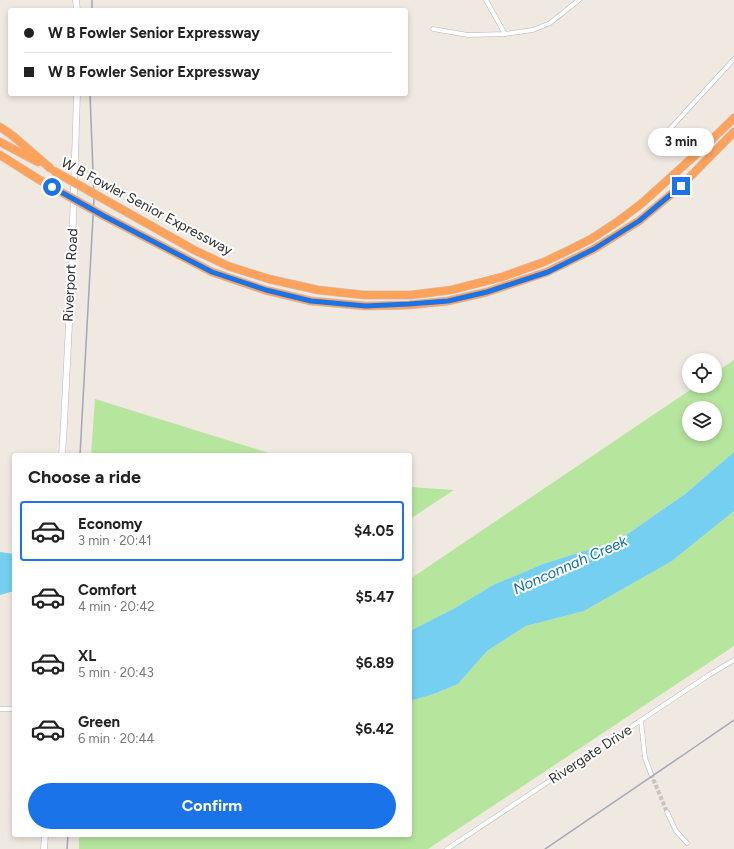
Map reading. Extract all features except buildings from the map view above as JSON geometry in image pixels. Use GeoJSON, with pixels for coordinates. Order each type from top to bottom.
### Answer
{"type":"FeatureCollection","features":[{"type":"Feature","properties":{"kind":"highway","name":"W B Fowler Senior Expressway"},"geometry":{"type":"LineString","coordinates":[[2,143],[194,250],[228,266],[269,279],[318,290],[364,295],[411,295],[451,290],[502,278],[544,262],[591,239],[641,204],[733,119]]}},
{"type":"Feature","properties":{"kind":"highway"},"geometry":{"type":"LineString","coordinates":[[0,127],[13,136],[52,170]]}},
{"type":"Feature","properties":{"kind":"highway","name":"W B Fowler Senior Expressway"},"geometry":{"type":"LineString","coordinates":[[0,155],[38,179],[104,216],[212,272],[266,290],[311,301],[366,306],[448,301],[487,292],[548,272],[594,249],[639,221],[681,186],[734,132]]}},
{"type":"Feature","properties":{"kind":"highway"},"geometry":{"type":"LineString","coordinates":[[0,161],[38,179]]}},
{"type":"Feature","properties":{"kind":"main road","name":"Riverport Road"},"geometry":{"type":"LineString","coordinates":[[62,453],[71,284],[77,96]]}},
{"type":"Feature","properties":{"kind":"main road"},"geometry":{"type":"LineString","coordinates":[[44,849],[45,837]]}},
{"type":"Feature","properties":{"kind":"street"},"geometry":{"type":"LineString","coordinates":[[486,0],[505,34]]}},
{"type":"Feature","properties":{"kind":"street"},"geometry":{"type":"LineString","coordinates":[[433,29],[468,35],[505,34],[533,30],[550,23],[579,0]]}},
{"type":"Feature","properties":{"kind":"street"},"geometry":{"type":"LineString","coordinates":[[667,132],[734,59]]}},
{"type":"Feature","properties":{"kind":"street","name":"Rivergate Drive"},"geometry":{"type":"LineString","coordinates":[[447,849],[709,675],[734,660]]}},
{"type":"Feature","properties":{"kind":"street"},"geometry":{"type":"LineString","coordinates":[[0,709],[12,709]]}},
{"type":"Feature","properties":{"kind":"street"},"geometry":{"type":"LineString","coordinates":[[641,721],[645,758],[651,774]]}},
{"type":"Feature","properties":{"kind":"street"},"geometry":{"type":"LineString","coordinates":[[666,812],[676,831],[687,843]]}},
{"type":"Feature","properties":{"kind":"green space"},"geometry":{"type":"Polygon","coordinates":[[[734,360],[734,452],[685,494],[619,540],[543,564],[493,585],[455,608],[412,630],[412,578],[686,393],[722,393],[722,368],[734,360]]]}},
{"type":"Feature","properties":{"kind":"green space"},"geometry":{"type":"Polygon","coordinates":[[[95,399],[269,453],[91,453],[95,399]]]}},
{"type":"Feature","properties":{"kind":"green space"},"geometry":{"type":"Polygon","coordinates":[[[412,487],[454,490],[412,518],[412,487]]]}},
{"type":"Feature","properties":{"kind":"green space"},"geometry":{"type":"Polygon","coordinates":[[[734,511],[734,646],[428,849],[79,849],[79,837],[412,837],[412,700],[431,695],[458,684],[487,651],[526,626],[584,611],[672,561],[734,511]]]}},
{"type":"Feature","properties":{"kind":"water","name":"Nonconnah Creek"},"geometry":{"type":"Polygon","coordinates":[[[734,452],[734,511],[672,561],[584,611],[526,626],[487,651],[458,684],[431,695],[412,700],[412,630],[455,608],[493,585],[543,564],[619,540],[685,494],[734,452]]]}},
{"type":"Feature","properties":{"kind":"water"},"geometry":{"type":"Polygon","coordinates":[[[0,552],[12,554],[12,592],[0,595],[0,552]]]}},
{"type":"Feature","properties":{"kind":"tunnel"},"geometry":{"type":"LineString","coordinates":[[651,774],[667,812]]}},
{"type":"Feature","properties":{"kind":"railway"},"geometry":{"type":"LineString","coordinates":[[92,0],[92,8]]}},
{"type":"Feature","properties":{"kind":"railway"},"geometry":{"type":"LineString","coordinates":[[80,453],[94,198],[90,96]]}},
{"type":"Feature","properties":{"kind":"railway"},"geometry":{"type":"LineString","coordinates":[[545,849],[734,720]]}},
{"type":"Feature","properties":{"kind":"railway"},"geometry":{"type":"LineString","coordinates":[[67,849],[68,837]]}},
{"type":"Feature","properties":{"kind":"route"},"geometry":{"type":"LineString","coordinates":[[52,187],[166,249],[212,272],[266,290],[311,301],[366,306],[448,301],[487,292],[548,272],[594,249],[639,221],[681,186]]}}]}
